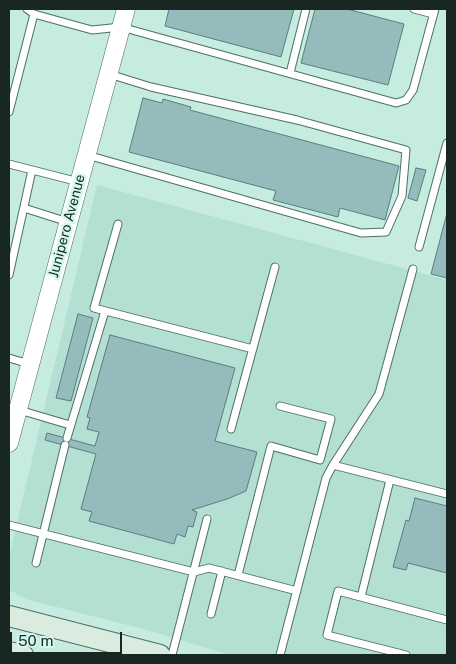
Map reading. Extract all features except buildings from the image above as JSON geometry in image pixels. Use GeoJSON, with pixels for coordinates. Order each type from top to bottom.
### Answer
{"type":"FeatureCollection","features":[{"type":"Feature","properties":{"kind":"main road"},"geometry":{"type":"LineString","coordinates":[[9,616],[160,655]]}},
{"type":"Feature","properties":{"kind":"main road"},"geometry":{"type":"LineString","coordinates":[[9,652],[23,655]]}},
{"type":"Feature","properties":{"kind":"street","name":"Junipero Avenue"},"geometry":{"type":"LineString","coordinates":[[9,443],[13,408],[29,364],[126,9]]}},
{"type":"Feature","properties":{"kind":"lane"},"geometry":{"type":"LineString","coordinates":[[27,9],[34,14],[92,30],[121,27],[396,103],[406,100],[413,90],[434,11],[414,9]]}},
{"type":"Feature","properties":{"kind":"lane"},"geometry":{"type":"LineString","coordinates":[[290,73],[306,9]]}},
{"type":"Feature","properties":{"kind":"lane"},"geometry":{"type":"LineString","coordinates":[[9,112],[34,14]]}},
{"type":"Feature","properties":{"kind":"lane"},"geometry":{"type":"LineString","coordinates":[[86,155],[361,233],[386,232],[402,196],[406,150],[297,120],[151,87],[109,74]]}},
{"type":"Feature","properties":{"kind":"lane"},"geometry":{"type":"LineString","coordinates":[[419,247],[447,143]]}},
{"type":"Feature","properties":{"kind":"lane"},"geometry":{"type":"LineString","coordinates":[[9,164],[79,182]]}},
{"type":"Feature","properties":{"kind":"lane"},"geometry":{"type":"LineString","coordinates":[[9,275],[32,170]]}},
{"type":"Feature","properties":{"kind":"lane"},"geometry":{"type":"LineString","coordinates":[[24,208],[68,222]]}},
{"type":"Feature","properties":{"kind":"lane"},"geometry":{"type":"LineString","coordinates":[[118,224],[94,308],[252,349]]}},
{"type":"Feature","properties":{"kind":"lane"},"geometry":{"type":"LineString","coordinates":[[231,428],[275,267]]}},
{"type":"Feature","properties":{"kind":"lane"},"geometry":{"type":"LineString","coordinates":[[280,655],[326,478],[379,394],[413,269]]}},
{"type":"Feature","properties":{"kind":"lane"},"geometry":{"type":"LineString","coordinates":[[36,563],[70,425],[104,310]]}},
{"type":"Feature","properties":{"kind":"lane"},"geometry":{"type":"LineString","coordinates":[[9,358],[29,364]]}},
{"type":"Feature","properties":{"kind":"lane"},"geometry":{"type":"LineString","coordinates":[[238,575],[271,446],[320,460],[331,419],[280,406]]}},
{"type":"Feature","properties":{"kind":"lane"},"geometry":{"type":"LineString","coordinates":[[13,408],[70,425]]}},
{"type":"Feature","properties":{"kind":"lane"},"geometry":{"type":"LineString","coordinates":[[333,465],[447,494]]}},
{"type":"Feature","properties":{"kind":"lane"},"geometry":{"type":"LineString","coordinates":[[361,597],[390,480]]}},
{"type":"Feature","properties":{"kind":"lane"},"geometry":{"type":"LineString","coordinates":[[172,655],[207,520]]}},
{"type":"Feature","properties":{"kind":"lane"},"geometry":{"type":"LineString","coordinates":[[9,525],[194,572],[209,568],[297,591]]}},
{"type":"Feature","properties":{"kind":"lane"},"geometry":{"type":"LineString","coordinates":[[211,614],[222,571]]}},
{"type":"Feature","properties":{"kind":"lane"},"geometry":{"type":"LineString","coordinates":[[406,655],[326,635],[338,591],[447,620]]}},
{"type":"Feature","properties":{"kind":"shaded area"},"geometry":{"type":"Polygon","coordinates":[[[97,185],[447,280],[447,655],[230,655],[147,630],[29,600],[9,590],[9,557],[97,185]]]}}]}
